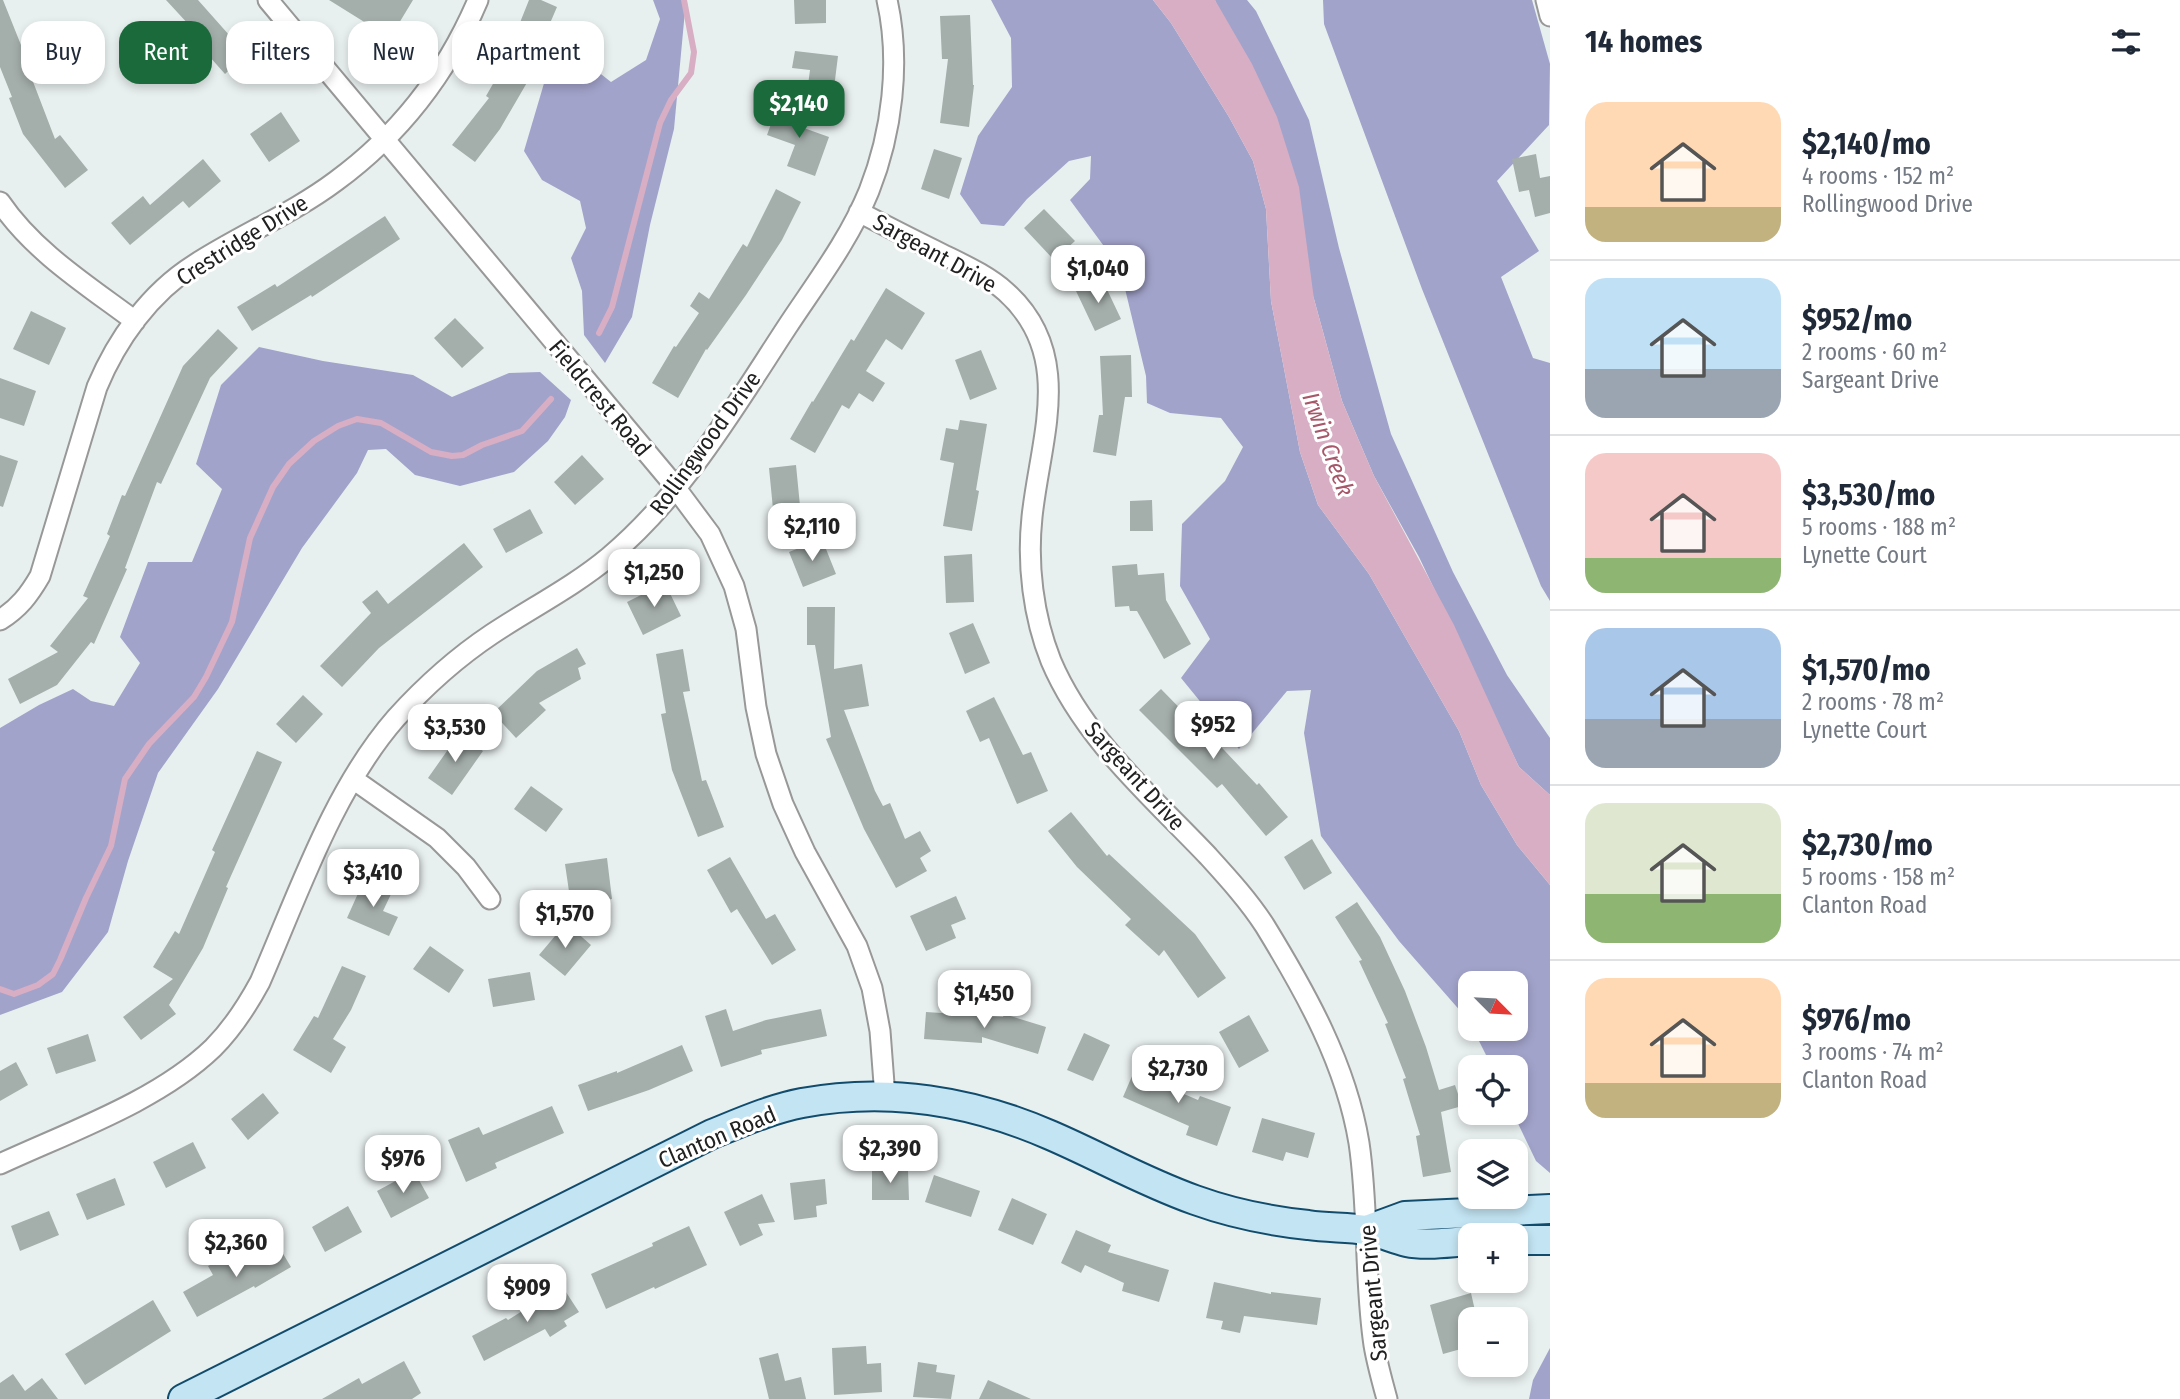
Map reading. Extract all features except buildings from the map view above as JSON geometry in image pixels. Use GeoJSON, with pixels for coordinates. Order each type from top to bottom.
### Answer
{"type":"FeatureCollection","features":[{"type":"Feature","properties":{"kind":"main road","name":"Clanton Road"},"geometry":{"type":"LineString","coordinates":[[183,1399],[724,1129],[802,1103],[849,1097],[928,1100],[1002,1116],[1051,1135],[1153,1185],[1255,1218],[1308,1226],[1367,1230],[1409,1242],[1458,1241]]}},
{"type":"Feature","properties":{"kind":"main road","name":"Clanton Road"},"geometry":{"type":"LineString","coordinates":[[1367,1230],[1405,1216],[1550,1209]]}},
{"type":"Feature","properties":{"kind":"main road"},"geometry":{"type":"LineString","coordinates":[[1528,1240],[1550,1240]]}},
{"type":"Feature","properties":{"kind":"street","name":"Fieldcrest Road"},"geometry":{"type":"LineString","coordinates":[[268,0],[677,489],[710,534],[734,586],[746,629],[756,707],[766,754],[783,804],[805,852],[857,946],[872,988],[880,1031],[885,1097]]}},
{"type":"Feature","properties":{"kind":"street","name":"Crestridge Drive"},"geometry":{"type":"LineString","coordinates":[[0,620],[15,611],[40,576],[97,387],[135,321],[159,294],[194,265],[334,183],[385,141],[432,84],[466,27],[478,0]]}},
{"type":"Feature","properties":{"kind":"street","name":"Rollingwood Drive"},"geometry":{"type":"LineString","coordinates":[[0,1164],[164,1086],[183,1074],[219,1041],[260,982],[328,824],[366,757],[394,720],[436,676],[491,635],[608,558],[630,539],[677,489],[837,251],[870,189],[888,124],[893,56],[887,0]]}},
{"type":"Feature","properties":{"kind":"street"},"geometry":{"type":"LineString","coordinates":[[1546,0],[1550,16]]}},
{"type":"Feature","properties":{"kind":"street"},"geometry":{"type":"LineString","coordinates":[[0,202],[48,255],[135,321]]}},
{"type":"Feature","properties":{"kind":"street","name":"Sargeant Drive"},"geometry":{"type":"LineString","coordinates":[[859,212],[985,275],[1007,293],[1032,326],[1045,359],[1049,378],[1049,404],[1032,517],[1031,576],[1038,619],[1051,660],[1071,700],[1095,736],[1228,878],[1262,921],[1302,987],[1330,1044],[1345,1086],[1358,1138],[1365,1189],[1369,1300],[1374,1347],[1387,1399]]}},
{"type":"Feature","properties":{"kind":"street"},"geometry":{"type":"LineString","coordinates":[[353,779],[437,838],[466,867],[490,899]]}},
{"type":"Feature","properties":{"kind":"shaded area"},"geometry":{"type":"Polygon","coordinates":[[[653,0],[686,0],[674,129],[650,225],[632,317],[605,363],[584,335],[582,291],[571,258],[586,228],[580,201],[542,180],[524,151],[544,84],[604,84],[604,76],[611,82],[646,60],[660,19],[653,0]]]}},
{"type":"Feature","properties":{"kind":"shaded area"},"geometry":{"type":"Polygon","coordinates":[[[991,0],[1153,0],[1171,23],[1253,161],[1266,209],[1271,301],[1300,452],[1318,505],[1369,574],[1459,731],[1481,785],[1517,845],[1550,885],[1550,1173],[1536,1161],[1528,1139],[1525,1139],[1519,1125],[1528,1125],[1528,1055],[1486,1055],[1479,1041],[1528,1041],[1528,971],[1458,971],[1458,1008],[1399,941],[1321,836],[1304,733],[1311,690],[1287,691],[1239,749],[1181,678],[1210,639],[1180,586],[1182,524],[1225,481],[1243,447],[1221,418],[1170,413],[1147,403],[1146,376],[1120,268],[1070,200],[1090,179],[1091,156],[1069,161],[1027,199],[1004,226],[981,224],[960,194],[978,136],[1012,87],[1011,38],[991,0]]]}},
{"type":"Feature","properties":{"kind":"shaded area"},"geometry":{"type":"Polygon","coordinates":[[[1215,0],[1247,0],[1256,11],[1309,120],[1339,248],[1391,434],[1453,572],[1507,675],[1550,738],[1550,795],[1519,767],[1419,557],[1374,476],[1342,401],[1314,299],[1215,0]]]}},
{"type":"Feature","properties":{"kind":"shaded area"},"geometry":{"type":"Polygon","coordinates":[[[1323,0],[1532,0],[1550,64],[1549,125],[1497,181],[1539,251],[1501,277],[1533,358],[1550,363],[1550,601],[1541,586],[1422,289],[1324,24],[1323,0]]]}},
{"type":"Feature","properties":{"kind":"shaded area"},"geometry":{"type":"Polygon","coordinates":[[[259,347],[323,361],[413,375],[452,397],[509,373],[540,372],[571,400],[565,417],[548,441],[514,472],[460,486],[415,475],[386,449],[368,450],[357,473],[302,548],[218,689],[158,773],[128,861],[108,932],[62,992],[0,1015],[0,728],[73,689],[91,701],[114,706],[140,663],[120,637],[148,562],[192,562],[222,489],[196,464],[221,385],[259,347]]]}},
{"type":"Feature","properties":{"kind":"shaded area"},"geometry":{"type":"Polygon","coordinates":[[[1550,1348],[1550,1399],[1529,1399],[1533,1380],[1550,1348]]]}},
{"type":"Feature","properties":{"kind":"water","name":"Irwin Creek"},"geometry":{"type":"Polygon","coordinates":[[[1153,0],[1215,0],[1252,64],[1277,117],[1299,187],[1314,299],[1342,401],[1374,476],[1454,625],[1519,767],[1550,795],[1550,885],[1517,845],[1481,785],[1459,731],[1369,574],[1318,505],[1300,452],[1271,301],[1266,209],[1253,161],[1171,23],[1153,0]]]}},
{"type":"Feature","properties":{"kind":"waterway"},"geometry":{"type":"LineString","coordinates":[[599,333],[612,307],[660,123],[671,100],[691,73],[694,52],[684,0]]}},
{"type":"Feature","properties":{"kind":"waterway"},"geometry":{"type":"LineString","coordinates":[[0,989],[14,994],[38,985],[53,974],[111,846],[125,779],[149,744],[194,697],[206,677],[232,622],[250,538],[273,487],[289,464],[314,441],[338,426],[357,419],[381,423],[431,452],[463,455],[482,445],[522,431],[551,399]]}}]}
